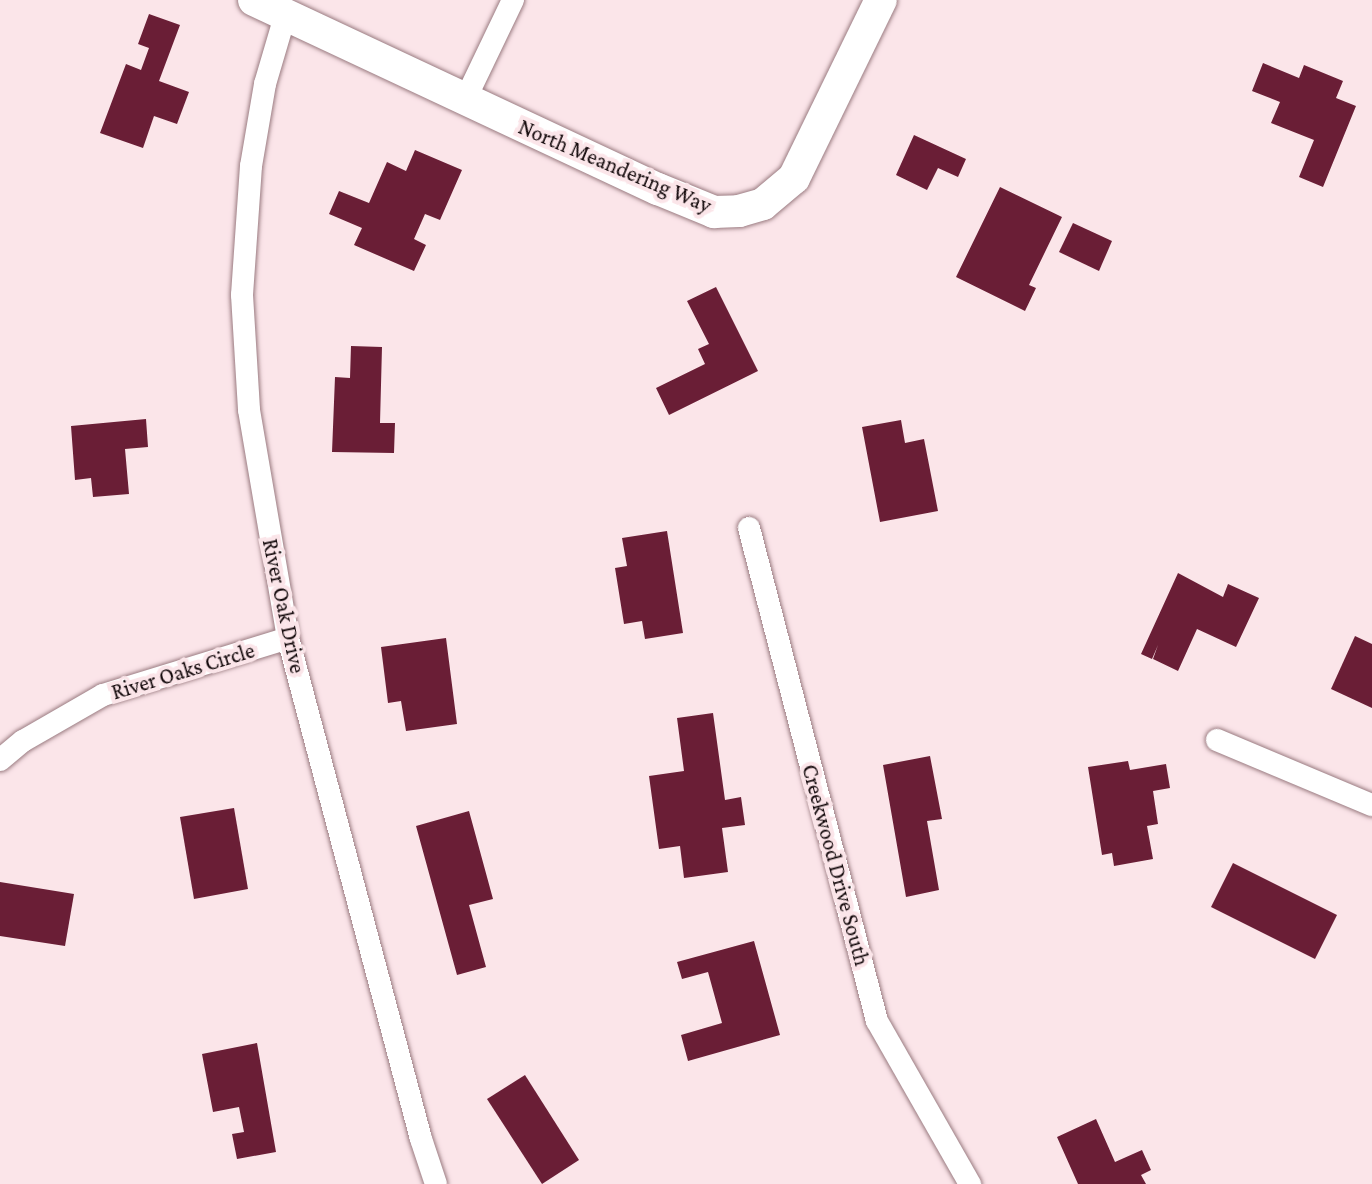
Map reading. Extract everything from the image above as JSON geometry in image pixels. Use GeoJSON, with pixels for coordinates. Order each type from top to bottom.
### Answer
{"type":"FeatureCollection","features":[{"type":"Feature","properties":{"kind":"street","name":"North Meandering Way"},"geometry":{"type":"LineString","coordinates":[[254,0],[658,189],[714,212],[739,211],[763,204],[794,178],[881,0]]}},
{"type":"Feature","properties":{"kind":"street"},"geometry":{"type":"LineString","coordinates":[[465,100],[513,0]]}},
{"type":"Feature","properties":{"kind":"street","name":"River Oak Drive"},"geometry":{"type":"LineString","coordinates":[[285,16],[265,84],[251,166],[242,295],[249,410],[288,638],[421,1139],[436,1184]]}},
{"type":"Feature","properties":{"kind":"street","name":"Creekwood Drive South"},"geometry":{"type":"LineString","coordinates":[[749,528],[877,1021],[970,1184]]}},
{"type":"Feature","properties":{"kind":"street","name":"River Oaks Circle"},"geometry":{"type":"LineString","coordinates":[[0,760],[23,741],[103,695],[288,638]]}},
{"type":"Feature","properties":{"kind":"street"},"geometry":{"type":"LineString","coordinates":[[1217,740],[1372,805]]}},
{"type":"Feature","properties":{"kind":"building"},"geometry":{"type":"Polygon","coordinates":[[[149,14],[180,25],[159,81],[189,92],[177,124],[154,116],[143,148],[100,133],[126,64],[141,70],[149,48],[138,44],[149,14]]]}},
{"type":"Feature","properties":{"kind":"building"},"geometry":{"type":"Polygon","coordinates":[[[1263,63],[1299,78],[1304,65],[1343,81],[1336,98],[1356,106],[1323,187],[1299,177],[1314,140],[1271,123],[1280,102],[1252,91],[1263,63]]]}},
{"type":"Feature","properties":{"kind":"building"},"geometry":{"type":"Polygon","coordinates":[[[914,135],[966,159],[958,177],[938,168],[927,190],[896,175],[914,135]]]}},
{"type":"Feature","properties":{"kind":"building"},"geometry":{"type":"Polygon","coordinates":[[[415,150],[462,170],[440,220],[425,214],[414,239],[426,245],[414,271],[354,245],[362,228],[329,214],[339,191],[369,203],[387,162],[406,171],[415,150]]]}},
{"type":"Feature","properties":{"kind":"building"},"geometry":{"type":"Polygon","coordinates":[[[1000,187],[1062,217],[1029,285],[1036,288],[1025,311],[956,277],[1000,187]]]}},
{"type":"Feature","properties":{"kind":"building"},"geometry":{"type":"Polygon","coordinates":[[[1073,223],[1112,241],[1099,271],[1059,252],[1073,223]]]}},
{"type":"Feature","properties":{"kind":"building"},"geometry":{"type":"Polygon","coordinates":[[[716,287],[758,371],[669,415],[656,388],[705,364],[698,349],[709,344],[687,301],[716,287]]]}},
{"type":"Feature","properties":{"kind":"building"},"geometry":{"type":"Polygon","coordinates":[[[351,346],[382,347],[380,423],[395,423],[394,453],[332,452],[335,377],[350,378],[351,346]]]}},
{"type":"Feature","properties":{"kind":"building"},"geometry":{"type":"Polygon","coordinates":[[[146,419],[148,447],[125,449],[129,494],[93,497],[91,478],[75,480],[71,426],[146,419]]]}},
{"type":"Feature","properties":{"kind":"building"},"geometry":{"type":"Polygon","coordinates":[[[901,420],[905,443],[924,439],[938,511],[880,522],[862,427],[901,420]]]}},
{"type":"Feature","properties":{"kind":"building"},"geometry":{"type":"Polygon","coordinates":[[[667,531],[683,633],[645,639],[642,621],[624,624],[615,568],[627,566],[622,538],[667,531]]]}},
{"type":"Feature","properties":{"kind":"building"},"geometry":{"type":"Polygon","coordinates":[[[1178,573],[1223,597],[1228,584],[1259,598],[1236,647],[1197,629],[1178,671],[1153,659],[1158,645],[1152,659],[1141,654],[1178,573]]]}},
{"type":"Feature","properties":{"kind":"building"},"geometry":{"type":"Polygon","coordinates":[[[1355,636],[1372,644],[1372,708],[1331,689],[1355,636]]]}},
{"type":"Feature","properties":{"kind":"building"},"geometry":{"type":"Polygon","coordinates":[[[446,638],[457,724],[406,731],[401,701],[388,703],[381,647],[446,638]]]}},
{"type":"Feature","properties":{"kind":"building"},"geometry":{"type":"Polygon","coordinates":[[[713,713],[725,800],[741,797],[745,825],[722,828],[728,872],[684,878],[680,846],[659,849],[649,776],[684,771],[677,718],[713,713]]]}},
{"type":"Feature","properties":{"kind":"building"},"geometry":{"type":"Polygon","coordinates":[[[930,756],[942,819],[927,821],[939,890],[906,897],[883,765],[930,756]]]}},
{"type":"Feature","properties":{"kind":"building"},"geometry":{"type":"Polygon","coordinates":[[[1128,761],[1130,770],[1166,764],[1170,788],[1153,791],[1158,824],[1147,826],[1153,859],[1114,866],[1112,853],[1102,855],[1088,767],[1128,761]]]}},
{"type":"Feature","properties":{"kind":"building"},"geometry":{"type":"Polygon","coordinates":[[[234,808],[248,889],[194,899],[180,817],[234,808]]]}},
{"type":"Feature","properties":{"kind":"building"},"geometry":{"type":"Polygon","coordinates":[[[469,811],[493,899],[469,905],[486,967],[457,975],[416,826],[469,811]]]}},
{"type":"Feature","properties":{"kind":"building"},"geometry":{"type":"Polygon","coordinates":[[[1233,863],[1337,915],[1315,959],[1211,907],[1233,863]]]}},
{"type":"Feature","properties":{"kind":"building"},"geometry":{"type":"Polygon","coordinates":[[[0,882],[74,894],[65,946],[0,936],[0,882]]]}},
{"type":"Feature","properties":{"kind":"building"},"geometry":{"type":"Polygon","coordinates":[[[754,941],[780,1035],[688,1061],[681,1035],[722,1023],[708,972],[682,979],[677,962],[754,941]]]}},
{"type":"Feature","properties":{"kind":"building"},"geometry":{"type":"Polygon","coordinates":[[[257,1043],[276,1152],[237,1159],[232,1134],[244,1132],[239,1107],[213,1112],[202,1054],[257,1043]]]}},
{"type":"Feature","properties":{"kind":"building"},"geometry":{"type":"Polygon","coordinates":[[[525,1075],[579,1160],[542,1184],[487,1099],[525,1075]]]}},
{"type":"Feature","properties":{"kind":"building"},"geometry":{"type":"Polygon","coordinates":[[[1096,1119],[1115,1162],[1142,1150],[1151,1170],[1141,1175],[1146,1184],[1078,1184],[1057,1137],[1096,1119]]]}}]}
